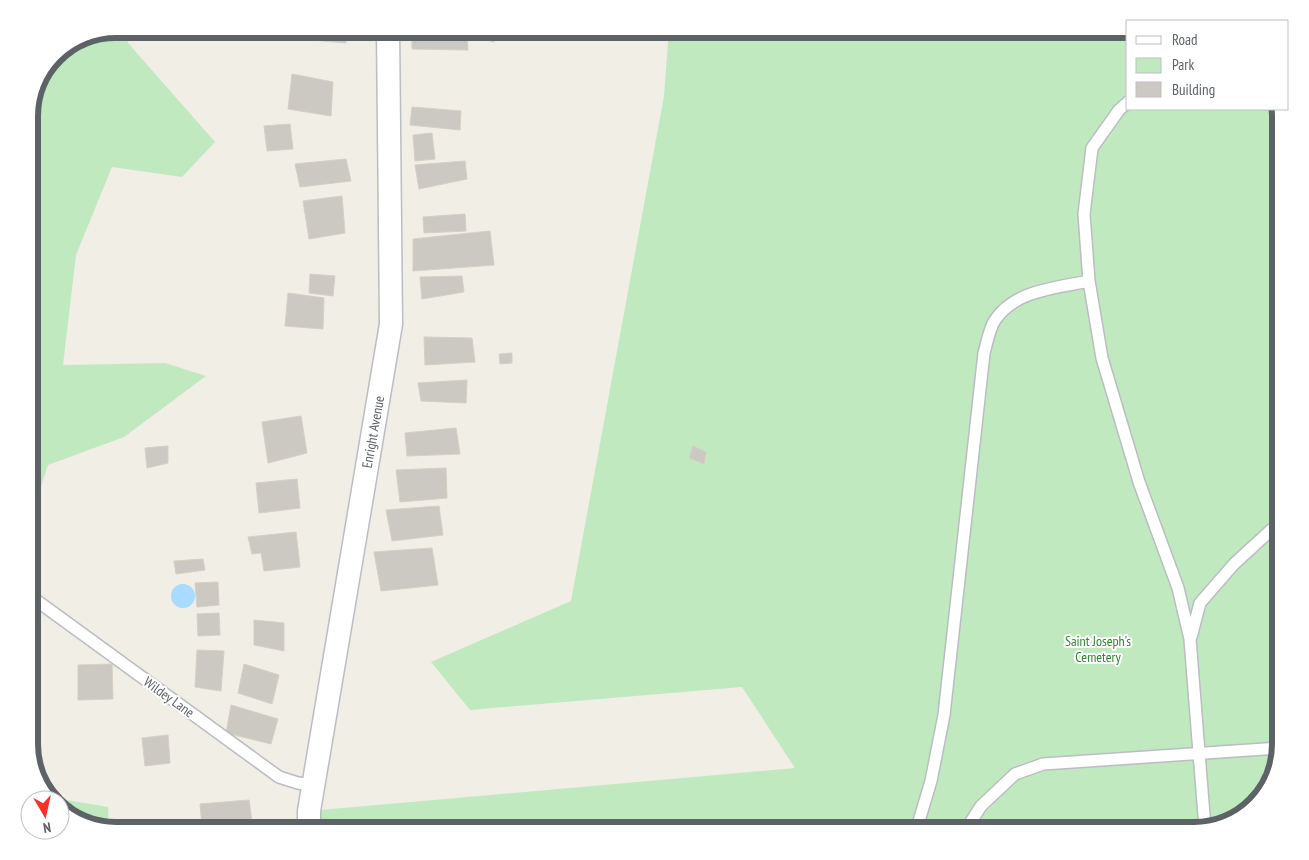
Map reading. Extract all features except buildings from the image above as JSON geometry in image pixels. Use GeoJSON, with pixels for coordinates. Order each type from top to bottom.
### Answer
{"type":"FeatureCollection","features":[{"type":"Feature","properties":{"kind":"street","name":"Enright Avenue"},"geometry":{"type":"LineString","coordinates":[[309,822],[309,811],[391,324],[388,38]]}},
{"type":"Feature","properties":{"kind":"lane"},"geometry":{"type":"LineString","coordinates":[[1126,104],[1119,110],[1092,148],[1084,214],[1089,281],[1102,358],[1139,482],[1178,588],[1190,638],[1204,822]]}},
{"type":"Feature","properties":{"kind":"lane"},"geometry":{"type":"LineString","coordinates":[[919,822],[931,782],[944,715],[984,353],[994,321],[1014,301],[1041,290],[1089,281]]}},
{"type":"Feature","properties":{"kind":"lane"},"geometry":{"type":"LineString","coordinates":[[1190,638],[1200,603],[1234,564],[1272,529]]}},
{"type":"Feature","properties":{"kind":"lane","name":"Wildey Lane"},"geometry":{"type":"LineString","coordinates":[[38,602],[279,776],[298,783],[314,785]]}},
{"type":"Feature","properties":{"kind":"lane"},"geometry":{"type":"LineString","coordinates":[[971,822],[981,806],[1015,774],[1043,764],[1272,748]]}},
{"type":"Feature","properties":{"kind":"green space"},"geometry":{"type":"Polygon","coordinates":[[[128,38],[128,43],[215,142],[182,177],[112,167],[76,255],[63,365],[165,363],[206,376],[124,437],[48,465],[38,496],[38,111],[40,96],[54,68],[64,57],[77,48],[101,39],[128,38]]]}},
{"type":"Feature","properties":{"kind":"green space","name":"Saint Joseph’s Cemetery"},"geometry":{"type":"Polygon","coordinates":[[[668,38],[1126,38],[1126,110],[1271,110],[1272,744],[1269,764],[1263,779],[1249,800],[1223,817],[1203,822],[309,822],[309,811],[795,768],[742,687],[470,710],[431,662],[571,601],[664,96],[668,38]]]}},
{"type":"Feature","properties":{"kind":"green space"},"geometry":{"type":"Polygon","coordinates":[[[70,801],[108,807],[109,822],[96,820],[81,814],[70,808],[70,801]]]}},
{"type":"Feature","properties":{"kind":"water"},"geometry":{"type":"Polygon","coordinates":[[[183,584],[188,585],[194,591],[194,601],[188,607],[183,608],[178,607],[172,601],[171,596],[172,591],[178,585],[183,584]]]}}]}
